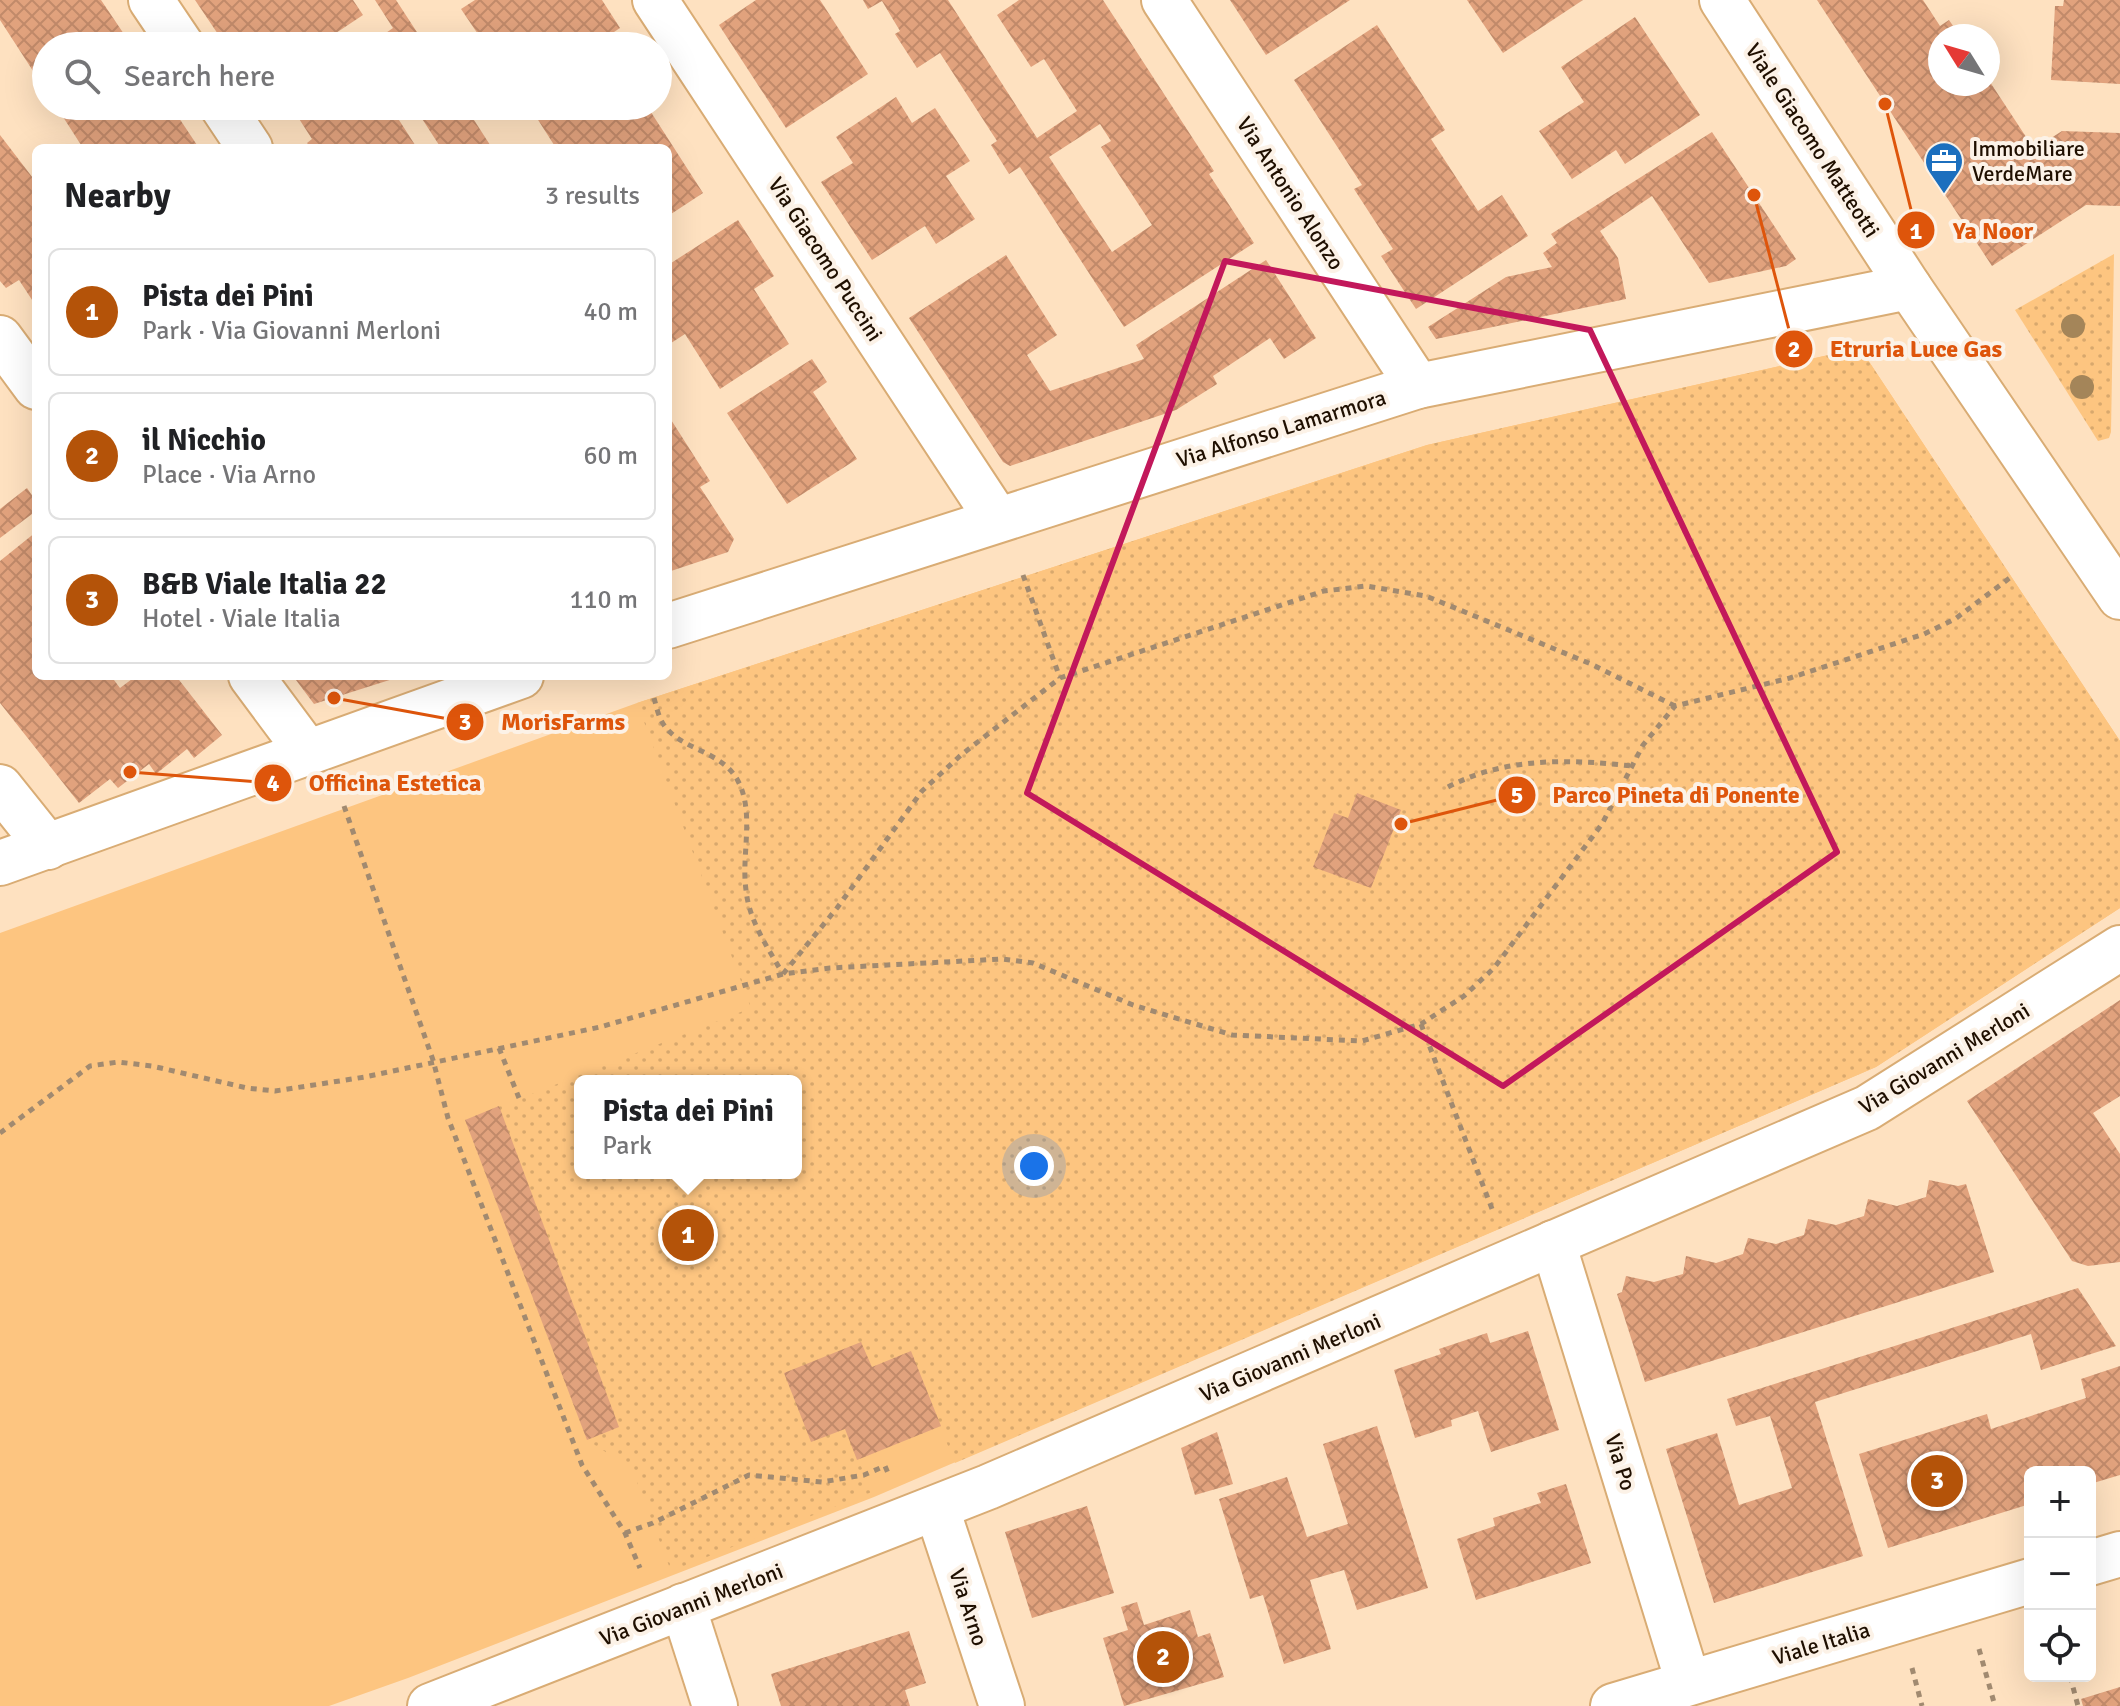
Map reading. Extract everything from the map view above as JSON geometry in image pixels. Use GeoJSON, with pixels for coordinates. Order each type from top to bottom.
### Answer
{"type":"FeatureCollection","features":[{"type":"Feature","properties":{"kind":"street"},"geometry":{"type":"LineString","coordinates":[[151,0],[173,32]]}},
{"type":"Feature","properties":{"kind":"street","name":"Via Giacomo Puccini"},"geometry":{"type":"LineString","coordinates":[[655,0],[997,519]]}},
{"type":"Feature","properties":{"kind":"street","name":"Via Antonio Alonzo"},"geometry":{"type":"LineString","coordinates":[[1164,0],[1418,386]]}},
{"type":"Feature","properties":{"kind":"street","name":"Viale Giacomo Matteotti"},"geometry":{"type":"LineString","coordinates":[[1722,0],[1909,287],[2108,563],[2120,597]]}},
{"type":"Feature","properties":{"kind":"street"},"geometry":{"type":"LineString","coordinates":[[231,120],[247,144]]}},
{"type":"Feature","properties":{"kind":"street","name":"Via Alfonso Lamarmora"},"geometry":{"type":"LineString","coordinates":[[672,625],[1418,386],[1909,287]]}},
{"type":"Feature","properties":{"kind":"street"},"geometry":{"type":"LineString","coordinates":[[0,338],[32,382]]}},
{"type":"Feature","properties":{"kind":"street"},"geometry":{"type":"LineString","coordinates":[[254,680],[306,750]]}},
{"type":"Feature","properties":{"kind":"street"},"geometry":{"type":"LineString","coordinates":[[0,863],[306,750],[509,680]]}},
{"type":"Feature","properties":{"kind":"street"},"geometry":{"type":"LineString","coordinates":[[0,787],[48,847]]}},
{"type":"Feature","properties":{"kind":"street","name":"Via Giovanni Merloni"},"geometry":{"type":"LineString","coordinates":[[430,1706],[937,1509],[1892,1095],[2120,948]]}},
{"type":"Feature","properties":{"kind":"street","name":"Via Po"},"geometry":{"type":"LineString","coordinates":[[1553,1243],[1688,1682]]}},
{"type":"Feature","properties":{"kind":"street","name":"Via Arno"},"geometry":{"type":"LineString","coordinates":[[937,1509],[1002,1706]]}},
{"type":"Feature","properties":{"kind":"street"},"geometry":{"type":"LineString","coordinates":[[2096,1561],[2120,1554]]}},
{"type":"Feature","properties":{"kind":"street","name":"Viale Italia"},"geometry":{"type":"LineString","coordinates":[[1613,1706],[2024,1583]]}},
{"type":"Feature","properties":{"kind":"street"},"geometry":{"type":"LineString","coordinates":[[683,1606],[715,1706]]}},
{"type":"Feature","properties":{"kind":"path"},"geometry":{"type":"LineString","coordinates":[[1023,575],[1060,678]]}},
{"type":"Feature","properties":{"kind":"path"},"geometry":{"type":"LineString","coordinates":[[0,1133],[79,1072],[106,1063],[152,1066],[247,1088],[275,1091],[365,1077],[433,1060],[600,1027],[783,974],[1002,959],[1033,963],[1133,1005],[1232,1035],[1362,1041],[1421,1024],[1464,996],[1494,968],[1602,824],[1643,745],[1675,706],[1790,678],[1924,634],[1955,619],[2011,577]]}},
{"type":"Feature","properties":{"kind":"path"},"geometry":{"type":"LineString","coordinates":[[783,974],[837,908],[922,791],[961,755],[1060,678],[1324,591],[1366,586],[1426,596],[1479,616],[1675,706]]}},
{"type":"Feature","properties":{"kind":"path"},"geometry":{"type":"LineString","coordinates":[[654,698],[662,722],[677,736],[723,760],[740,784],[746,812],[746,895],[758,929],[783,974]]}},
{"type":"Feature","properties":{"kind":"path"},"geometry":{"type":"LineString","coordinates":[[1448,787],[1492,767],[1512,764],[1549,762],[1632,766]]}},
{"type":"Feature","properties":{"kind":"path"},"geometry":{"type":"LineString","coordinates":[[344,806],[433,1060],[448,1118],[582,1465],[625,1533],[644,1577]]}},
{"type":"Feature","properties":{"kind":"path"},"geometry":{"type":"LineString","coordinates":[[1421,1024],[1499,1227]]}},
{"type":"Feature","properties":{"kind":"path"},"geometry":{"type":"LineString","coordinates":[[499,1048],[519,1098]]}},
{"type":"Feature","properties":{"kind":"path"},"geometry":{"type":"LineString","coordinates":[[625,1533],[749,1475],[822,1482],[864,1475],[885,1466]]}},
{"type":"Feature","properties":{"kind":"path"},"geometry":{"type":"LineString","coordinates":[[1982,1657],[1995,1706]]}},
{"type":"Feature","properties":{"kind":"path"},"geometry":{"type":"LineString","coordinates":[[1915,1678],[1922,1706]]}},
{"type":"Feature","properties":{"kind":"path"},"geometry":{"type":"LineString","coordinates":[[2072,1682],[2078,1706]]}},
{"type":"Feature","properties":{"kind":"highlighted area"},"geometry":{"type":"Polygon","coordinates":[[[1225,261],[1590,330],[1837,852],[1503,1086],[1027,793],[1225,261]]]}},
{"type":"Feature","properties":{"kind":"shaded area"},"geometry":{"type":"Polygon","coordinates":[[[2114,254],[2111,432],[2109,438],[2098,441],[2015,310],[2114,254]]]}},
{"type":"Feature","properties":{"kind":"shaded area"},"geometry":{"type":"Polygon","coordinates":[[[1860,348],[2120,741],[2120,908],[1876,1067],[874,1497],[408,1678],[329,1706],[0,1706],[0,933],[637,703],[1427,445],[1860,348]]]}},
{"type":"Feature","properties":{"kind":"shaded area"},"geometry":{"type":"Polygon","coordinates":[[[1860,348],[2120,741],[2120,908],[1876,1067],[955,1463],[940,1426],[858,1459],[872,1492],[671,1571],[632,1469],[587,1440],[465,1120],[574,1077],[574,1179],[802,1179],[802,1075],[580,1075],[751,1008],[637,703],[1427,445],[1860,348]]]}},
{"type":"Feature","properties":{"kind":"building"},"geometry":{"type":"Polygon","coordinates":[[[0,0],[101,0],[123,32],[32,32],[32,69],[0,20],[0,0]]]}},
{"type":"Feature","properties":{"kind":"building"},"geometry":{"type":"Polygon","coordinates":[[[195,0],[353,0],[363,15],[338,32],[217,32],[195,0]]]}},
{"type":"Feature","properties":{"kind":"building"},"geometry":{"type":"Polygon","coordinates":[[[375,0],[396,0],[417,32],[387,32],[393,28],[375,0]]]}},
{"type":"Feature","properties":{"kind":"building"},"geometry":{"type":"Polygon","coordinates":[[[475,0],[602,0],[620,28],[614,32],[477,32],[461,9],[475,0]]]}},
{"type":"Feature","properties":{"kind":"building"},"geometry":{"type":"Polygon","coordinates":[[[756,0],[820,0],[868,74],[786,128],[719,25],[756,0]]]}},
{"type":"Feature","properties":{"kind":"building"},"geometry":{"type":"Polygon","coordinates":[[[863,0],[948,0],[1037,138],[1077,111],[1044,59],[1031,67],[997,15],[1019,0],[1103,0],[1214,171],[1209,174],[1254,243],[1124,327],[1020,167],[1009,174],[991,145],[997,141],[940,53],[917,68],[895,34],[900,31],[882,1],[868,9],[863,0]],[[1100,124],[1049,157],[1112,252],[1152,225],[1101,147],[1111,141],[1100,124]]]}},
{"type":"Feature","properties":{"kind":"building"},"geometry":{"type":"Polygon","coordinates":[[[1230,0],[1350,0],[1266,55],[1230,0]]]}},
{"type":"Feature","properties":{"kind":"building"},"geometry":{"type":"Polygon","coordinates":[[[1467,0],[1583,0],[1503,53],[1467,0]]]}},
{"type":"Feature","properties":{"kind":"building"},"geometry":{"type":"Polygon","coordinates":[[[1817,0],[1923,0],[1939,24],[1928,24],[1928,96],[1999,96],[2034,149],[2062,131],[2120,133],[2120,206],[2086,205],[1992,266],[1817,0]]]}},
{"type":"Feature","properties":{"kind":"building"},"geometry":{"type":"Polygon","coordinates":[[[2064,0],[2120,0],[2120,84],[2051,80],[2055,6],[2063,6],[2064,0]]]}},
{"type":"Feature","properties":{"kind":"building"},"geometry":{"type":"Polygon","coordinates":[[[1635,17],[1700,115],[1625,164],[1616,150],[1572,179],[1539,131],[1584,102],[1561,67],[1635,17]]]}},
{"type":"Feature","properties":{"kind":"building"},"geometry":{"type":"Polygon","coordinates":[[[1377,25],[1445,130],[1431,139],[1478,211],[1502,195],[1528,236],[1416,309],[1381,256],[1393,249],[1354,189],[1362,185],[1294,80],[1377,25]]]}},
{"type":"Feature","properties":{"kind":"building"},"geometry":{"type":"Polygon","coordinates":[[[896,97],[912,123],[935,108],[970,161],[946,176],[975,219],[936,244],[925,226],[872,260],[821,182],[853,163],[836,137],[896,97]]]}},
{"type":"Feature","properties":{"kind":"building"},"geometry":{"type":"Polygon","coordinates":[[[65,120],[180,120],[196,144],[80,144],[65,120]]]}},
{"type":"Feature","properties":{"kind":"building"},"geometry":{"type":"Polygon","coordinates":[[[300,120],[399,120],[414,144],[308,144],[312,139],[300,120]]]}},
{"type":"Feature","properties":{"kind":"building"},"geometry":{"type":"Polygon","coordinates":[[[423,120],[474,120],[489,144],[438,144],[423,120]]]}},
{"type":"Feature","properties":{"kind":"building"},"geometry":{"type":"Polygon","coordinates":[[[538,120],[656,120],[671,144],[553,144],[538,120]]]}},
{"type":"Feature","properties":{"kind":"building"},"geometry":{"type":"Polygon","coordinates":[[[1712,132],[1796,259],[1786,266],[1709,283],[1652,196],[1600,231],[1618,258],[1626,299],[1436,339],[1428,327],[1506,277],[1552,267],[1543,253],[1557,243],[1551,234],[1712,132]]]}},
{"type":"Feature","properties":{"kind":"building"},"geometry":{"type":"Polygon","coordinates":[[[0,135],[32,177],[32,300],[19,280],[6,288],[0,281],[0,135]]]}},
{"type":"Feature","properties":{"kind":"building"},"geometry":{"type":"Polygon","coordinates":[[[672,145],[703,193],[672,213],[672,145]]]}},
{"type":"Feature","properties":{"kind":"building"},"geometry":{"type":"Polygon","coordinates":[[[738,220],[774,276],[754,289],[789,344],[720,389],[685,334],[672,342],[672,262],[738,220]]]}},
{"type":"Feature","properties":{"kind":"building"},"geometry":{"type":"Polygon","coordinates":[[[1006,255],[1057,335],[1027,355],[1050,391],[1144,359],[1136,345],[1266,260],[1316,338],[1284,359],[1270,338],[1213,376],[1217,384],[1176,410],[1010,466],[1003,462],[909,318],[1006,255]]]}},
{"type":"Feature","properties":{"kind":"building"},"geometry":{"type":"Polygon","coordinates":[[[812,359],[827,382],[813,392],[857,459],[787,504],[727,413],[812,359]]]}},
{"type":"Feature","properties":{"kind":"building"},"geometry":{"type":"Polygon","coordinates":[[[672,421],[710,481],[700,487],[734,539],[728,552],[672,571],[672,421]]]}},
{"type":"Feature","properties":{"kind":"building"},"geometry":{"type":"Polygon","coordinates":[[[27,488],[32,495],[32,514],[0,538],[0,509],[27,488]]]}},
{"type":"Feature","properties":{"kind":"building"},"geometry":{"type":"Polygon","coordinates":[[[32,535],[32,680],[114,680],[120,688],[131,680],[179,680],[222,735],[194,758],[187,749],[156,774],[149,764],[118,788],[110,779],[79,803],[0,703],[0,561],[32,535]]]}},
{"type":"Feature","properties":{"kind":"building"},"geometry":{"type":"Polygon","coordinates":[[[296,680],[390,680],[314,704],[296,680]]]}},
{"type":"Feature","properties":{"kind":"building"},"geometry":{"type":"Polygon","coordinates":[[[1357,793],[1401,810],[1371,888],[1313,867],[1334,813],[1348,818],[1357,793]]]}},
{"type":"Feature","properties":{"kind":"building"},"geometry":{"type":"Polygon","coordinates":[[[2120,1000],[2120,1096],[2093,1113],[2120,1154],[2120,1262],[2088,1266],[2072,1261],[1967,1101],[2120,1000]]]}},
{"type":"Feature","properties":{"kind":"building"},"geometry":{"type":"Polygon","coordinates":[[[499,1106],[619,1427],[587,1440],[465,1120],[499,1106]]]}},
{"type":"Feature","properties":{"kind":"building"},"geometry":{"type":"Polygon","coordinates":[[[1929,1180],[1958,1186],[1966,1184],[1994,1272],[1645,1382],[1617,1294],[1622,1292],[1626,1276],[1654,1282],[1683,1274],[1686,1256],[1716,1263],[1743,1254],[1748,1238],[1776,1244],[1804,1235],[1808,1219],[1836,1225],[1864,1216],[1868,1199],[1897,1206],[1926,1197],[1929,1180]]]}},
{"type":"Feature","properties":{"kind":"building"},"geometry":{"type":"Polygon","coordinates":[[[2078,1288],[2116,1346],[2041,1370],[2031,1334],[1815,1402],[1863,1556],[1714,1603],[1666,1449],[1717,1433],[1739,1505],[1792,1488],[1770,1416],[1736,1426],[1727,1399],[2078,1288]]]}},
{"type":"Feature","properties":{"kind":"building"},"geometry":{"type":"Polygon","coordinates":[[[1528,1331],[1559,1430],[1491,1452],[1478,1411],[1451,1420],[1452,1426],[1415,1438],[1394,1370],[1441,1354],[1439,1349],[1487,1333],[1490,1343],[1528,1331]]]}},
{"type":"Feature","properties":{"kind":"building"},"geometry":{"type":"Polygon","coordinates":[[[861,1342],[872,1367],[911,1351],[941,1426],[857,1460],[845,1429],[811,1442],[784,1373],[861,1342]]]}},
{"type":"Feature","properties":{"kind":"building"},"geometry":{"type":"Polygon","coordinates":[[[2120,1366],[2120,1475],[2096,1482],[2096,1466],[2024,1466],[2024,1506],[1888,1548],[1859,1454],[1987,1414],[1991,1429],[2086,1398],[2081,1379],[2120,1366]]]}},
{"type":"Feature","properties":{"kind":"building"},"geometry":{"type":"Polygon","coordinates":[[[1377,1426],[1428,1588],[1357,1610],[1344,1570],[1310,1580],[1331,1649],[1284,1664],[1263,1595],[1250,1599],[1219,1499],[1287,1477],[1307,1537],[1348,1524],[1323,1444],[1377,1426]]]}},
{"type":"Feature","properties":{"kind":"building"},"geometry":{"type":"Polygon","coordinates":[[[1217,1432],[1233,1484],[1195,1495],[1181,1448],[1217,1432]]]}},
{"type":"Feature","properties":{"kind":"building"},"geometry":{"type":"Polygon","coordinates":[[[1566,1484],[1591,1563],[1476,1600],[1457,1539],[1495,1526],[1493,1518],[1541,1503],[1537,1493],[1566,1484]]]}},
{"type":"Feature","properties":{"kind":"building"},"geometry":{"type":"Polygon","coordinates":[[[1087,1506],[1114,1593],[1032,1618],[1005,1532],[1087,1506]]]}},
{"type":"Feature","properties":{"kind":"building"},"geometry":{"type":"Polygon","coordinates":[[[1137,1602],[1144,1625],[1190,1610],[1198,1637],[1210,1633],[1224,1677],[1124,1706],[1103,1638],[1128,1630],[1121,1607],[1137,1602]]]}},
{"type":"Feature","properties":{"kind":"building"},"geometry":{"type":"Polygon","coordinates":[[[909,1631],[926,1683],[905,1690],[910,1706],[781,1706],[771,1674],[909,1631]]]}},
{"type":"Feature","properties":{"kind":"building"},"geometry":{"type":"Polygon","coordinates":[[[2120,1687],[2120,1706],[2083,1706],[2081,1699],[2120,1687]]]}},
{"type":"Feature","properties":{"kind":"place","name":"Ya Noor"},"geometry":{"type":"Point","coordinates":[1885,104]}},
{"type":"Feature","properties":{"kind":"place","name":"Etruria Luce Gas"},"geometry":{"type":"Point","coordinates":[1754,195]}},
{"type":"Feature","properties":{"kind":"place","name":"Immobiliare VerdeMare"},"geometry":{"type":"Point","coordinates":[1944,195]}},
{"type":"Feature","properties":{"kind":"place","name":"MorisFarms"},"geometry":{"type":"Point","coordinates":[334,698]}},
{"type":"Feature","properties":{"kind":"place","name":"Officina Estetica"},"geometry":{"type":"Point","coordinates":[130,772]}},
{"type":"Feature","properties":{"kind":"place","name":"Parco Pineta di Ponente"},"geometry":{"type":"Point","coordinates":[1401,824]}},
{"type":"Feature","properties":{"kind":"place","name":"Pista dei Pini"},"geometry":{"type":"Point","coordinates":[688,1235]}},
{"type":"Feature","properties":{"kind":"place","name":"B&B Viale Italia 22"},"geometry":{"type":"Point","coordinates":[1937,1481]}},
{"type":"Feature","properties":{"kind":"place","name":"il Nicchio"},"geometry":{"type":"Point","coordinates":[1163,1657]}}]}
